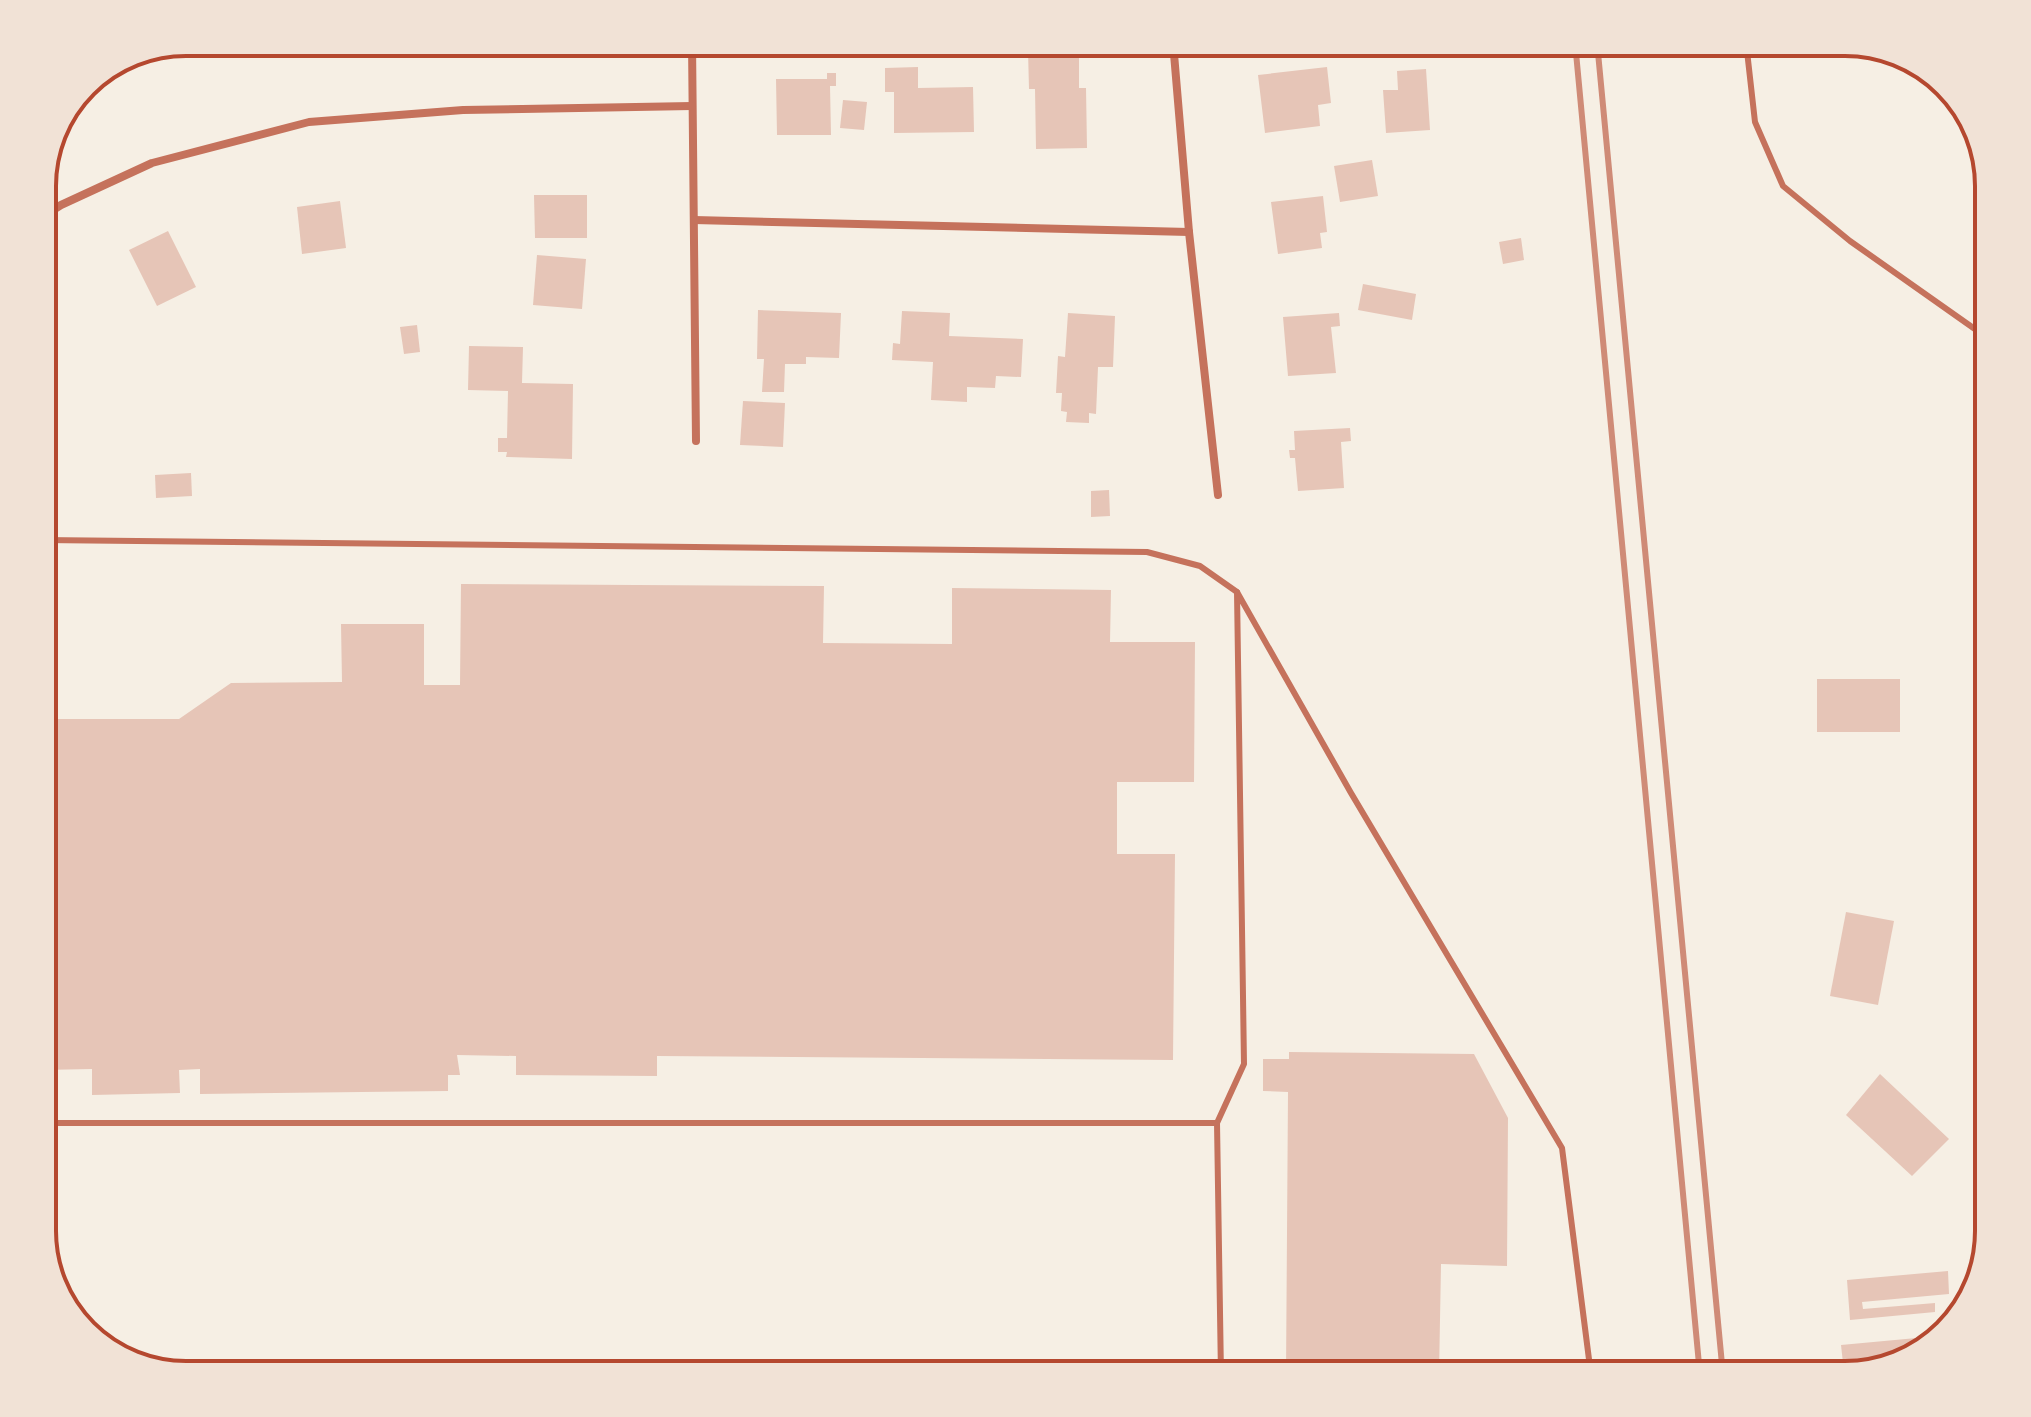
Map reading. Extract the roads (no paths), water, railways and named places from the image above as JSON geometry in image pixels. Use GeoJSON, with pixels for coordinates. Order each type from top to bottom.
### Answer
{"type":"FeatureCollection","features":[{"type":"Feature","properties":{"kind":"street"},"geometry":{"type":"LineString","coordinates":[[692,56],[696,441]]}},
{"type":"Feature","properties":{"kind":"street"},"geometry":{"type":"LineString","coordinates":[[1174,56],[1189,232],[1218,495]]}},
{"type":"Feature","properties":{"kind":"street"},"geometry":{"type":"LineString","coordinates":[[56,208],[152,163],[309,122],[463,110],[692,106]]}},
{"type":"Feature","properties":{"kind":"street"},"geometry":{"type":"LineString","coordinates":[[694,220],[1189,232]]}},
{"type":"Feature","properties":{"kind":"lane"},"geometry":{"type":"LineString","coordinates":[[1748,56],[1755,122],[1783,186],[1850,241],[1975,329]]}},
{"type":"Feature","properties":{"kind":"lane"},"geometry":{"type":"LineString","coordinates":[[56,540],[1147,552],[1200,566],[1237,592],[1351,793],[1562,1148],[1589,1361]]}},
{"type":"Feature","properties":{"kind":"lane"},"geometry":{"type":"LineString","coordinates":[[1221,1361],[1217,1123],[1244,1064],[1237,592]]}},
{"type":"Feature","properties":{"kind":"lane"},"geometry":{"type":"LineString","coordinates":[[56,1123],[1217,1123]]}},
{"type":"Feature","properties":{"kind":"railway"},"geometry":{"type":"LineString","coordinates":[[1576,56],[1699,1361]]}},
{"type":"Feature","properties":{"kind":"railway"},"geometry":{"type":"LineString","coordinates":[[1598,56],[1722,1361]]}}]}
